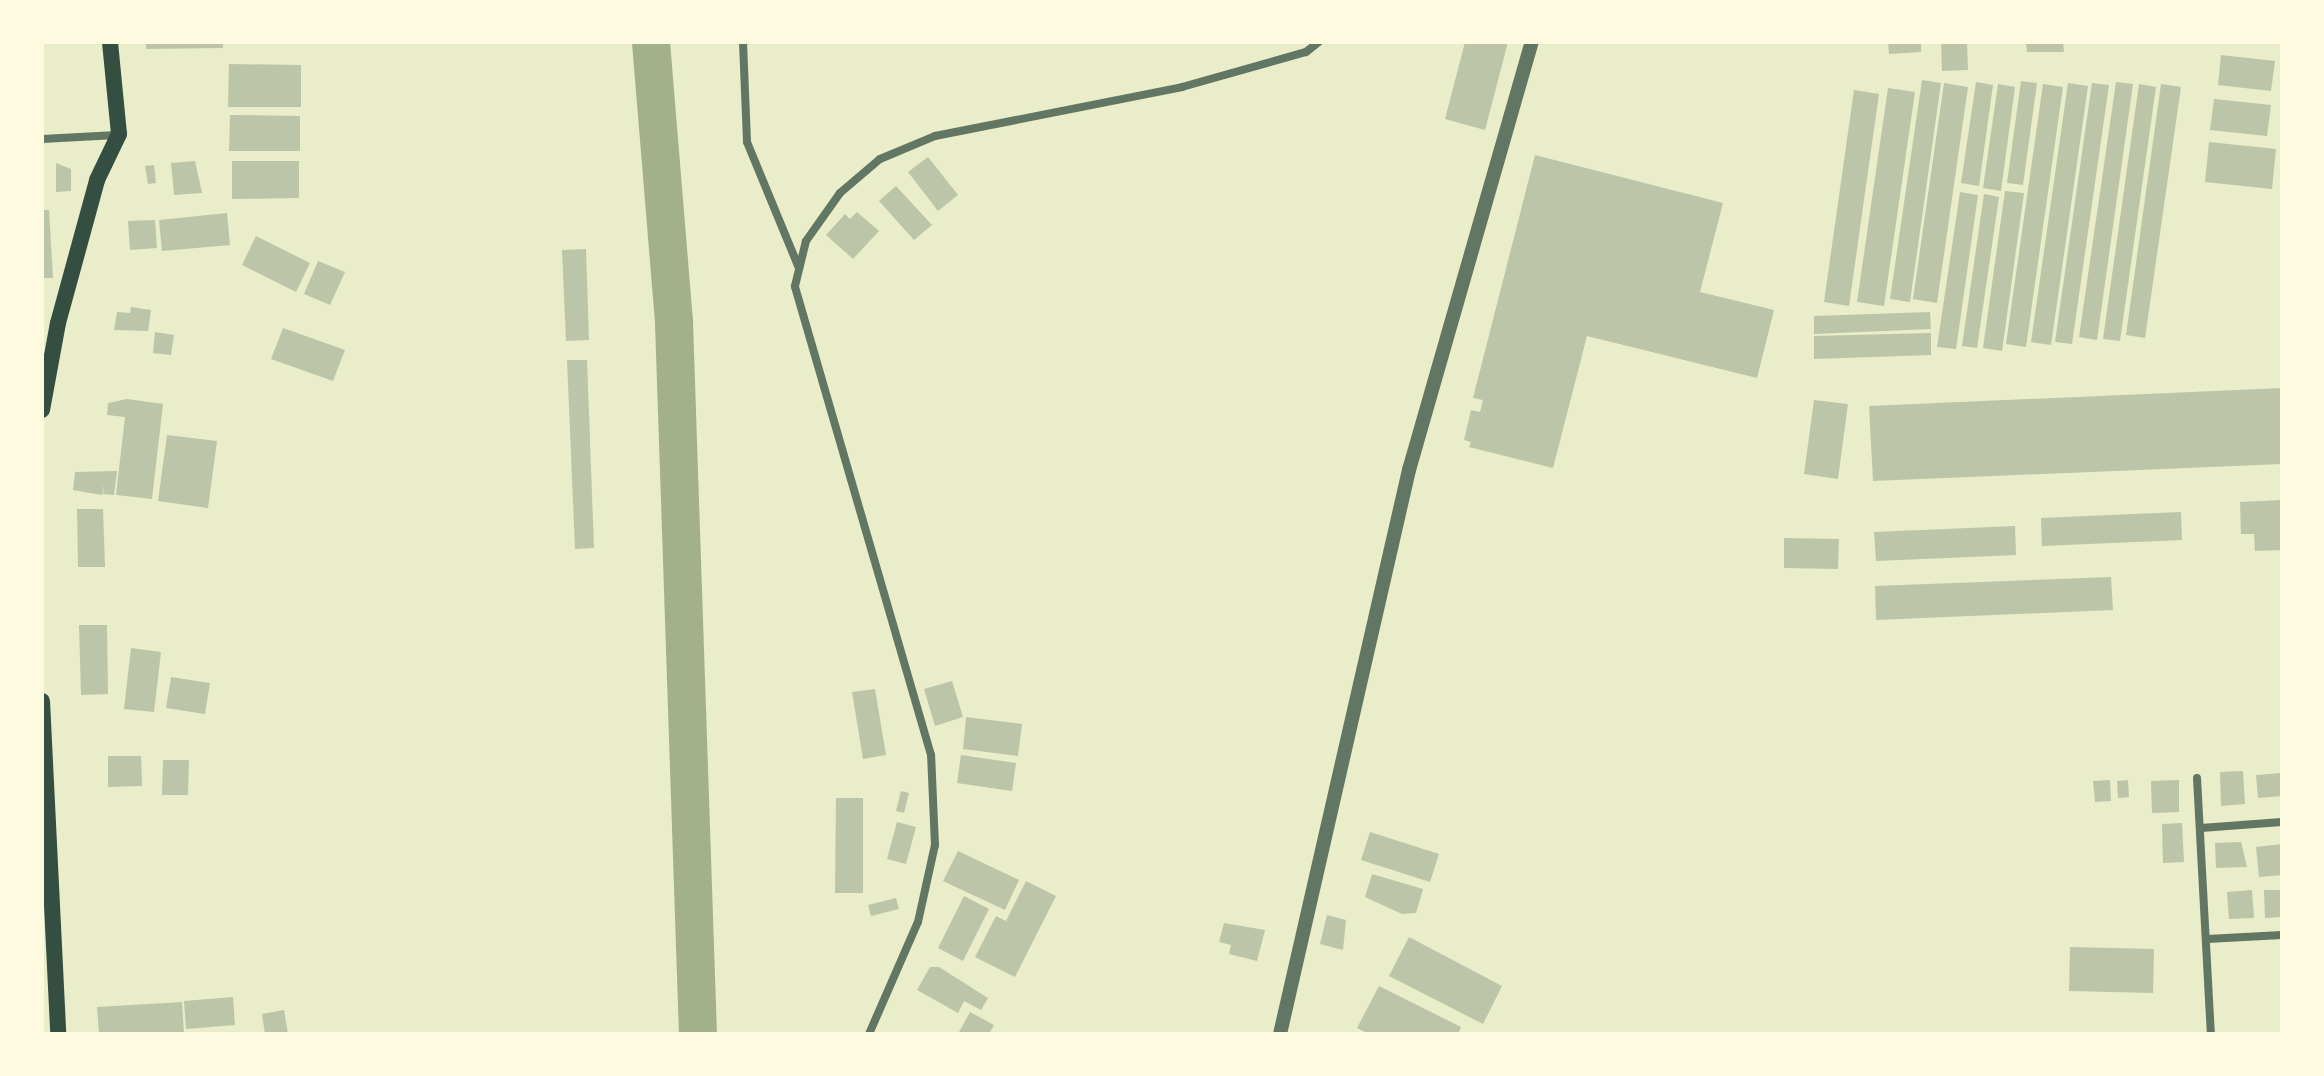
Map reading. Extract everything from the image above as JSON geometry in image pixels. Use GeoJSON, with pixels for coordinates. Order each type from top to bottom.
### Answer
{"type":"FeatureCollection","features":[{"type":"Feature","properties":{"kind":"main road"},"geometry":{"type":"LineString","coordinates":[[42,410],[58,323],[85,223],[97,180],[119,134],[110,42]]}},
{"type":"Feature","properties":{"kind":"main road"},"geometry":{"type":"LineString","coordinates":[[42,701],[58,1034]]}},
{"type":"Feature","properties":{"kind":"street"},"geometry":{"type":"LineString","coordinates":[[743,42],[747,142],[799,269]]}},
{"type":"Feature","properties":{"kind":"street"},"geometry":{"type":"LineString","coordinates":[[869,1034],[918,922],[935,845],[931,755],[795,286],[806,241],[840,193],[880,159],[935,136],[1182,87],[1306,52],[1319,42]]}},
{"type":"Feature","properties":{"kind":"street"},"geometry":{"type":"LineString","coordinates":[[1280,1034],[1409,470],[1532,42]]}},
{"type":"Feature","properties":{"kind":"street"},"geometry":{"type":"LineString","coordinates":[[42,139],[119,134]]}},
{"type":"Feature","properties":{"kind":"street"},"geometry":{"type":"LineString","coordinates":[[2197,778],[2211,1034]]}},
{"type":"Feature","properties":{"kind":"street"},"geometry":{"type":"LineString","coordinates":[[2201,828],[2282,822]]}},
{"type":"Feature","properties":{"kind":"street"},"geometry":{"type":"LineString","coordinates":[[2207,939],[2282,935]]}},
{"type":"Feature","properties":{"kind":"building"},"geometry":{"type":"Polygon","coordinates":[[[146,42],[223,42],[223,48],[146,49],[146,42]]]}},
{"type":"Feature","properties":{"kind":"building"},"geometry":{"type":"Polygon","coordinates":[[[1465,42],[1508,42],[1485,130],[1445,119],[1465,42]]]}},
{"type":"Feature","properties":{"kind":"building"},"geometry":{"type":"Polygon","coordinates":[[[1888,42],[1921,42],[1921,52],[1889,54],[1888,42]]]}},
{"type":"Feature","properties":{"kind":"building"},"geometry":{"type":"Polygon","coordinates":[[[1941,42],[1967,42],[1968,70],[1942,71],[1941,42]]]}},
{"type":"Feature","properties":{"kind":"building"},"geometry":{"type":"Polygon","coordinates":[[[2026,42],[2063,42],[2064,52],[2027,52],[2026,42]]]}},
{"type":"Feature","properties":{"kind":"building"},"geometry":{"type":"Polygon","coordinates":[[[2221,55],[2275,61],[2271,91],[2218,85],[2221,55]]]}},
{"type":"Feature","properties":{"kind":"building"},"geometry":{"type":"Polygon","coordinates":[[[229,64],[301,65],[301,107],[228,107],[229,64]]]}},
{"type":"Feature","properties":{"kind":"building"},"geometry":{"type":"Polygon","coordinates":[[[1922,80],[1941,83],[1910,302],[1890,299],[1922,80]]]}},
{"type":"Feature","properties":{"kind":"building"},"geometry":{"type":"Polygon","coordinates":[[[2021,81],[2037,83],[2023,185],[2007,183],[2021,81]]]}},
{"type":"Feature","properties":{"kind":"building"},"geometry":{"type":"Polygon","coordinates":[[[1976,82],[1993,85],[1979,186],[1961,183],[1976,82]]]}},
{"type":"Feature","properties":{"kind":"building"},"geometry":{"type":"Polygon","coordinates":[[[2116,82],[2133,84],[2097,340],[2079,337],[2116,82]]]}},
{"type":"Feature","properties":{"kind":"building"},"geometry":{"type":"Polygon","coordinates":[[[1944,83],[1968,87],[1937,303],[1913,299],[1944,83]]]}},
{"type":"Feature","properties":{"kind":"building"},"geometry":{"type":"Polygon","coordinates":[[[2068,83],[2088,86],[2051,345],[2031,342],[2068,83]]]}},
{"type":"Feature","properties":{"kind":"building"},"geometry":{"type":"Polygon","coordinates":[[[2092,83],[2109,85],[2072,344],[2055,342],[2092,83]]]}},
{"type":"Feature","properties":{"kind":"building"},"geometry":{"type":"Polygon","coordinates":[[[1998,84],[2015,87],[2001,191],[1983,188],[1998,84]]]}},
{"type":"Feature","properties":{"kind":"building"},"geometry":{"type":"Polygon","coordinates":[[[2043,84],[2063,87],[2026,347],[2006,344],[2043,84]]]}},
{"type":"Feature","properties":{"kind":"building"},"geometry":{"type":"Polygon","coordinates":[[[2139,84],[2156,87],[2120,341],[2103,339],[2139,84]]]}},
{"type":"Feature","properties":{"kind":"building"},"geometry":{"type":"Polygon","coordinates":[[[2161,84],[2181,87],[2145,338],[2126,335],[2161,84]]]}},
{"type":"Feature","properties":{"kind":"building"},"geometry":{"type":"Polygon","coordinates":[[[1888,88],[1915,92],[1884,306],[1857,302],[1888,88]]]}},
{"type":"Feature","properties":{"kind":"building"},"geometry":{"type":"Polygon","coordinates":[[[1854,90],[1879,94],[1849,306],[1824,302],[1854,90]]]}},
{"type":"Feature","properties":{"kind":"building"},"geometry":{"type":"Polygon","coordinates":[[[2214,99],[2271,105],[2267,136],[2210,130],[2214,99]]]}},
{"type":"Feature","properties":{"kind":"building"},"geometry":{"type":"Polygon","coordinates":[[[230,115],[300,116],[300,151],[229,151],[230,115]]]}},
{"type":"Feature","properties":{"kind":"building"},"geometry":{"type":"Polygon","coordinates":[[[2209,142],[2276,149],[2272,189],[2205,182],[2209,142]]]}},
{"type":"Feature","properties":{"kind":"building"},"geometry":{"type":"Polygon","coordinates":[[[1535,155],[1723,203],[1700,292],[1774,310],[1757,378],[1587,336],[1553,468],[1469,447],[1471,442],[1464,440],[1471,410],[1480,412],[1483,400],[1473,398],[1535,155]]]}},
{"type":"Feature","properties":{"kind":"building"},"geometry":{"type":"Polygon","coordinates":[[[928,157],[958,195],[938,211],[908,172],[928,157]]]}},
{"type":"Feature","properties":{"kind":"building"},"geometry":{"type":"Polygon","coordinates":[[[195,161],[202,193],[174,195],[171,163],[195,161]]]}},
{"type":"Feature","properties":{"kind":"building"},"geometry":{"type":"Polygon","coordinates":[[[232,161],[299,161],[299,198],[232,199],[232,161]]]}},
{"type":"Feature","properties":{"kind":"building"},"geometry":{"type":"Polygon","coordinates":[[[56,163],[71,169],[71,191],[56,192],[56,163]]]}},
{"type":"Feature","properties":{"kind":"building"},"geometry":{"type":"Polygon","coordinates":[[[154,165],[156,183],[148,184],[145,166],[154,165]]]}},
{"type":"Feature","properties":{"kind":"building"},"geometry":{"type":"Polygon","coordinates":[[[896,186],[932,225],[914,240],[879,201],[896,186]]]}},
{"type":"Feature","properties":{"kind":"building"},"geometry":{"type":"Polygon","coordinates":[[[2005,191],[2024,193],[2002,351],[1983,348],[2005,191]]]}},
{"type":"Feature","properties":{"kind":"building"},"geometry":{"type":"Polygon","coordinates":[[[1960,192],[1978,195],[1956,349],[1937,347],[1960,192]]]}},
{"type":"Feature","properties":{"kind":"building"},"geometry":{"type":"Polygon","coordinates":[[[1984,194],[1999,197],[1977,348],[1962,346],[1984,194]]]}},
{"type":"Feature","properties":{"kind":"building"},"geometry":{"type":"Polygon","coordinates":[[[42,210],[49,210],[53,278],[42,278],[42,210]]]}},
{"type":"Feature","properties":{"kind":"building"},"geometry":{"type":"Polygon","coordinates":[[[857,212],[879,231],[853,259],[826,235],[845,214],[850,219],[857,212]]]}},
{"type":"Feature","properties":{"kind":"building"},"geometry":{"type":"Polygon","coordinates":[[[227,213],[230,245],[162,251],[159,220],[227,213]]]}},
{"type":"Feature","properties":{"kind":"building"},"geometry":{"type":"Polygon","coordinates":[[[155,220],[157,248],[130,250],[128,221],[155,220]]]}},
{"type":"Feature","properties":{"kind":"building"},"geometry":{"type":"Polygon","coordinates":[[[256,236],[310,263],[296,292],[242,265],[256,236]]]}},
{"type":"Feature","properties":{"kind":"building"},"geometry":{"type":"Polygon","coordinates":[[[586,249],[589,340],[566,341],[562,250],[586,249]]]}},
{"type":"Feature","properties":{"kind":"building"},"geometry":{"type":"Polygon","coordinates":[[[318,261],[345,272],[330,305],[304,294],[318,261]]]}},
{"type":"Feature","properties":{"kind":"building"},"geometry":{"type":"Polygon","coordinates":[[[131,307],[151,310],[148,331],[114,330],[117,312],[130,313],[131,307]]]}},
{"type":"Feature","properties":{"kind":"building"},"geometry":{"type":"Polygon","coordinates":[[[1930,312],[1931,329],[1814,334],[1814,316],[1930,312]]]}},
{"type":"Feature","properties":{"kind":"building"},"geometry":{"type":"Polygon","coordinates":[[[283,328],[345,350],[333,381],[271,359],[283,328]]]}},
{"type":"Feature","properties":{"kind":"building"},"geometry":{"type":"Polygon","coordinates":[[[155,332],[174,335],[171,355],[153,353],[155,332]]]}},
{"type":"Feature","properties":{"kind":"building"},"geometry":{"type":"Polygon","coordinates":[[[1931,333],[1931,355],[1814,359],[1814,336],[1931,333]]]}},
{"type":"Feature","properties":{"kind":"building"},"geometry":{"type":"Polygon","coordinates":[[[567,360],[587,360],[594,548],[575,549],[567,360]]]}},
{"type":"Feature","properties":{"kind":"building"},"geometry":{"type":"Polygon","coordinates":[[[2282,388],[2282,464],[1873,481],[1869,406],[2282,388]]]}},
{"type":"Feature","properties":{"kind":"building"},"geometry":{"type":"Polygon","coordinates":[[[127,399],[163,404],[152,499],[116,495],[125,417],[107,415],[108,403],[127,399]]]}},
{"type":"Feature","properties":{"kind":"building"},"geometry":{"type":"Polygon","coordinates":[[[1814,400],[1848,404],[1838,479],[1804,474],[1814,400]]]}},
{"type":"Feature","properties":{"kind":"building"},"geometry":{"type":"Polygon","coordinates":[[[167,435],[217,441],[208,508],[158,501],[167,435]]]}},
{"type":"Feature","properties":{"kind":"building"},"geometry":{"type":"Polygon","coordinates":[[[117,471],[114,495],[103,494],[104,484],[102,495],[73,490],[75,472],[117,471]]]}},
{"type":"Feature","properties":{"kind":"building"},"geometry":{"type":"Polygon","coordinates":[[[2282,500],[2282,550],[2255,551],[2254,534],[2241,534],[2240,502],[2282,500]]]}},
{"type":"Feature","properties":{"kind":"building"},"geometry":{"type":"Polygon","coordinates":[[[77,509],[103,509],[105,567],[78,567],[77,509]]]}},
{"type":"Feature","properties":{"kind":"building"},"geometry":{"type":"Polygon","coordinates":[[[2181,512],[2182,540],[2042,546],[2041,518],[2181,512]]]}},
{"type":"Feature","properties":{"kind":"building"},"geometry":{"type":"Polygon","coordinates":[[[2015,526],[2016,555],[1876,561],[1874,532],[2015,526]]]}},
{"type":"Feature","properties":{"kind":"building"},"geometry":{"type":"Polygon","coordinates":[[[1784,538],[1839,539],[1838,569],[1784,568],[1784,538]]]}},
{"type":"Feature","properties":{"kind":"building"},"geometry":{"type":"Polygon","coordinates":[[[2111,577],[2113,610],[1876,620],[1875,586],[2111,577]]]}},
{"type":"Feature","properties":{"kind":"building"},"geometry":{"type":"Polygon","coordinates":[[[79,625],[107,625],[108,694],[81,695],[79,625]]]}},
{"type":"Feature","properties":{"kind":"building"},"geometry":{"type":"Polygon","coordinates":[[[131,648],[161,652],[154,712],[124,709],[131,648]]]}},
{"type":"Feature","properties":{"kind":"building"},"geometry":{"type":"Polygon","coordinates":[[[171,677],[210,683],[205,714],[166,708],[171,677]]]}},
{"type":"Feature","properties":{"kind":"building"},"geometry":{"type":"Polygon","coordinates":[[[952,681],[963,717],[935,726],[924,689],[952,681]]]}},
{"type":"Feature","properties":{"kind":"building"},"geometry":{"type":"Polygon","coordinates":[[[875,689],[886,755],[863,759],[852,692],[875,689]]]}},
{"type":"Feature","properties":{"kind":"building"},"geometry":{"type":"Polygon","coordinates":[[[966,717],[1022,724],[1018,756],[963,749],[966,717]]]}},
{"type":"Feature","properties":{"kind":"building"},"geometry":{"type":"Polygon","coordinates":[[[961,755],[1016,763],[1012,791],[957,783],[961,755]]]}},
{"type":"Feature","properties":{"kind":"building"},"geometry":{"type":"Polygon","coordinates":[[[108,756],[141,756],[142,786],[108,787],[108,756]]]}},
{"type":"Feature","properties":{"kind":"building"},"geometry":{"type":"Polygon","coordinates":[[[163,760],[189,760],[188,795],[162,795],[163,760]]]}},
{"type":"Feature","properties":{"kind":"building"},"geometry":{"type":"Polygon","coordinates":[[[2243,771],[2245,804],[2221,806],[2220,772],[2243,771]]]}},
{"type":"Feature","properties":{"kind":"building"},"geometry":{"type":"Polygon","coordinates":[[[2282,773],[2282,796],[2258,798],[2256,775],[2282,773]]]}},
{"type":"Feature","properties":{"kind":"building"},"geometry":{"type":"Polygon","coordinates":[[[2110,780],[2111,801],[2095,802],[2093,781],[2110,780]]]}},
{"type":"Feature","properties":{"kind":"building"},"geometry":{"type":"Polygon","coordinates":[[[2128,780],[2129,797],[2118,798],[2117,781],[2128,780]]]}},
{"type":"Feature","properties":{"kind":"building"},"geometry":{"type":"Polygon","coordinates":[[[2179,780],[2179,812],[2152,813],[2151,781],[2179,780]]]}},
{"type":"Feature","properties":{"kind":"building"},"geometry":{"type":"Polygon","coordinates":[[[901,791],[909,793],[904,813],[896,811],[901,791]]]}},
{"type":"Feature","properties":{"kind":"building"},"geometry":{"type":"Polygon","coordinates":[[[836,798],[863,798],[863,893],[835,893],[836,798]]]}},
{"type":"Feature","properties":{"kind":"building"},"geometry":{"type":"Polygon","coordinates":[[[897,822],[916,827],[906,864],[887,859],[897,822]]]}},
{"type":"Feature","properties":{"kind":"building"},"geometry":{"type":"Polygon","coordinates":[[[2182,823],[2184,862],[2163,863],[2162,824],[2182,823]]]}},
{"type":"Feature","properties":{"kind":"building"},"geometry":{"type":"Polygon","coordinates":[[[1370,832],[1439,854],[1430,882],[1361,860],[1370,832]]]}},
{"type":"Feature","properties":{"kind":"building"},"geometry":{"type":"Polygon","coordinates":[[[2241,842],[2247,867],[2216,868],[2215,843],[2241,842]]]}},
{"type":"Feature","properties":{"kind":"building"},"geometry":{"type":"Polygon","coordinates":[[[2282,844],[2282,875],[2259,877],[2256,847],[2282,844]]]}},
{"type":"Feature","properties":{"kind":"building"},"geometry":{"type":"Polygon","coordinates":[[[958,851],[1019,880],[1005,910],[943,881],[958,851]]]}},
{"type":"Feature","properties":{"kind":"building"},"geometry":{"type":"Polygon","coordinates":[[[1372,874],[1423,889],[1416,913],[1402,914],[1365,897],[1372,874]]]}},
{"type":"Feature","properties":{"kind":"building"},"geometry":{"type":"Polygon","coordinates":[[[1026,881],[1056,896],[1015,977],[975,957],[996,916],[1006,921],[1026,881]]]}},
{"type":"Feature","properties":{"kind":"building"},"geometry":{"type":"Polygon","coordinates":[[[2252,890],[2254,918],[2229,919],[2227,892],[2252,890]]]}},
{"type":"Feature","properties":{"kind":"building"},"geometry":{"type":"Polygon","coordinates":[[[2264,890],[2282,890],[2282,917],[2265,918],[2264,890]]]}},
{"type":"Feature","properties":{"kind":"building"},"geometry":{"type":"Polygon","coordinates":[[[964,896],[989,909],[963,961],[938,948],[964,896]]]}},
{"type":"Feature","properties":{"kind":"building"},"geometry":{"type":"Polygon","coordinates":[[[896,898],[899,909],[871,916],[868,905],[896,898]]]}},
{"type":"Feature","properties":{"kind":"building"},"geometry":{"type":"Polygon","coordinates":[[[1327,915],[1346,920],[1343,950],[1320,944],[1327,915]]]}},
{"type":"Feature","properties":{"kind":"building"},"geometry":{"type":"Polygon","coordinates":[[[1224,923],[1265,930],[1257,961],[1229,954],[1231,945],[1219,942],[1224,923]]]}},
{"type":"Feature","properties":{"kind":"building"},"geometry":{"type":"Polygon","coordinates":[[[1409,937],[1502,986],[1483,1024],[1389,976],[1409,937]]]}},
{"type":"Feature","properties":{"kind":"building"},"geometry":{"type":"Polygon","coordinates":[[[2070,947],[2154,949],[2153,993],[2069,991],[2070,947]]]}},
{"type":"Feature","properties":{"kind":"building"},"geometry":{"type":"Polygon","coordinates":[[[930,967],[939,967],[988,998],[981,1010],[964,1001],[958,1013],[917,990],[930,967]]]}},
{"type":"Feature","properties":{"kind":"building"},"geometry":{"type":"Polygon","coordinates":[[[1379,986],[1461,1027],[1458,1034],[1369,1034],[1357,1028],[1379,986]]]}},
{"type":"Feature","properties":{"kind":"building"},"geometry":{"type":"Polygon","coordinates":[[[233,997],[235,1025],[186,1029],[184,1001],[233,997]]]}},
{"type":"Feature","properties":{"kind":"building"},"geometry":{"type":"Polygon","coordinates":[[[182,1002],[184,1034],[99,1034],[97,1007],[182,1002]]]}},
{"type":"Feature","properties":{"kind":"building"},"geometry":{"type":"Polygon","coordinates":[[[284,1010],[288,1034],[265,1034],[262,1014],[284,1010]]]}},
{"type":"Feature","properties":{"kind":"building"},"geometry":{"type":"Polygon","coordinates":[[[970,1012],[994,1025],[989,1034],[958,1034],[970,1012]]]}},
{"type":"Feature","properties":{"kind":"waterway"},"geometry":{"type":"LineString","coordinates":[[651,42],[674,323],[698,1034]]}}]}
